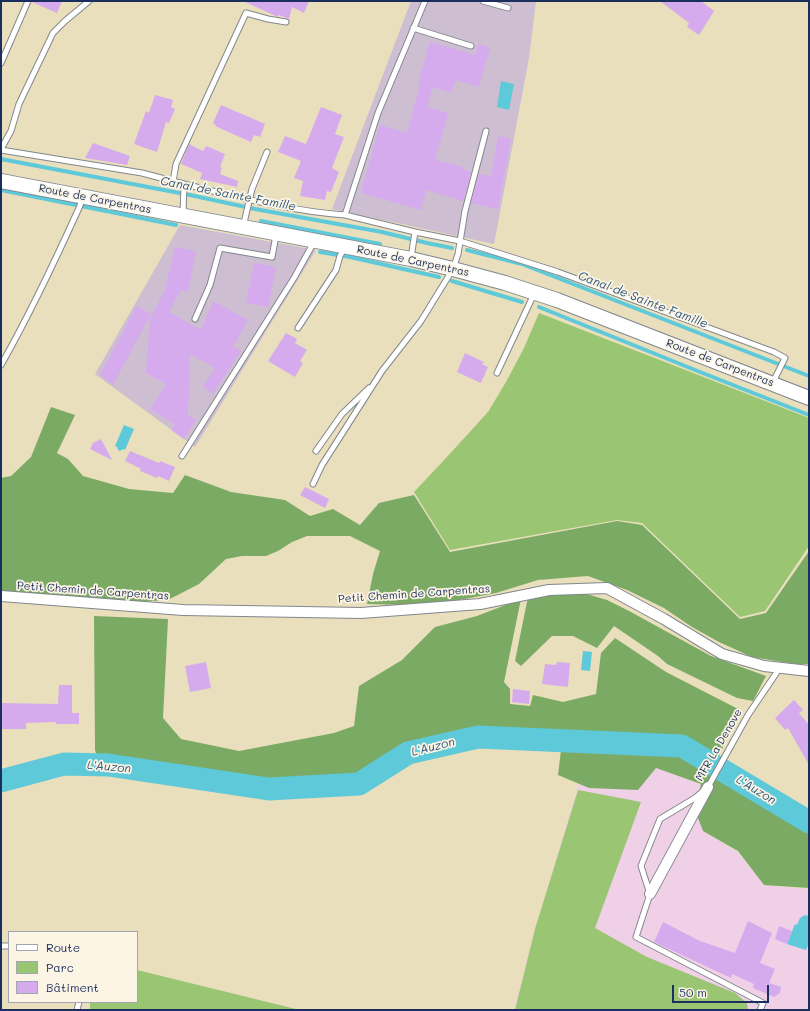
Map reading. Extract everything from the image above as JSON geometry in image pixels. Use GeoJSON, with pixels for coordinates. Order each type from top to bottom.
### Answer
{"type":"FeatureCollection","features":[{"type":"Feature","properties":{"kind":"main road","name":"Route de Carpentras"},"geometry":{"type":"LineString","coordinates":[[1,181],[453,268],[557,300],[809,398]]}},
{"type":"Feature","properties":{"kind":"street","name":"Petit Chemin de Carpentras"},"geometry":{"type":"LineString","coordinates":[[1,596],[183,610],[361,612],[480,604],[549,590],[607,588],[664,619],[722,654],[764,666],[809,671]]}},
{"type":"Feature","properties":{"kind":"street"},"geometry":{"type":"LineString","coordinates":[[648,899],[708,787]]}},
{"type":"Feature","properties":{"kind":"lane"},"geometry":{"type":"LineString","coordinates":[[1,63],[28,1]]}},
{"type":"Feature","properties":{"kind":"lane"},"geometry":{"type":"LineString","coordinates":[[89,1],[53,33],[19,104],[11,131],[1,150],[142,173],[173,182],[250,200],[318,213],[345,215],[415,232],[460,240],[558,272],[774,352],[785,358],[773,384]]}},
{"type":"Feature","properties":{"kind":"lane"},"geometry":{"type":"LineString","coordinates":[[345,215],[378,113],[425,1]]}},
{"type":"Feature","properties":{"kind":"lane"},"geometry":{"type":"LineString","coordinates":[[483,1],[508,8]]}},
{"type":"Feature","properties":{"kind":"lane"},"geometry":{"type":"LineString","coordinates":[[173,182],[176,164],[246,14],[268,20],[286,22]]}},
{"type":"Feature","properties":{"kind":"lane"},"geometry":{"type":"LineString","coordinates":[[413,28],[472,46]]}},
{"type":"Feature","properties":{"kind":"lane"},"geometry":{"type":"LineString","coordinates":[[313,484],[322,465],[382,371],[421,320],[453,268],[458,254],[465,211],[486,131]]}},
{"type":"Feature","properties":{"kind":"lane"},"geometry":{"type":"LineString","coordinates":[[243,227],[252,189],[268,152]]}},
{"type":"Feature","properties":{"kind":"lane"},"geometry":{"type":"LineString","coordinates":[[183,216],[184,184]]}},
{"type":"Feature","properties":{"kind":"lane"},"geometry":{"type":"LineString","coordinates":[[1,365],[23,327],[48,277],[83,196]]}},
{"type":"Feature","properties":{"kind":"lane"},"geometry":{"type":"LineString","coordinates":[[411,259],[415,232]]}},
{"type":"Feature","properties":{"kind":"lane"},"geometry":{"type":"LineString","coordinates":[[195,319],[210,285],[220,248],[272,257],[277,234]]}},
{"type":"Feature","properties":{"kind":"lane"},"geometry":{"type":"LineString","coordinates":[[182,456],[294,278],[315,241]]}},
{"type":"Feature","properties":{"kind":"lane"},"geometry":{"type":"LineString","coordinates":[[298,328],[336,270],[345,246]]}},
{"type":"Feature","properties":{"kind":"lane"},"geometry":{"type":"LineString","coordinates":[[497,372],[535,293]]}},
{"type":"Feature","properties":{"kind":"lane"},"geometry":{"type":"LineString","coordinates":[[316,451],[342,414],[373,385]]}},
{"type":"Feature","properties":{"kind":"lane","name":"MFR La Denove"},"geometry":{"type":"LineString","coordinates":[[648,899],[641,866],[660,818],[695,798],[708,787],[748,714],[777,672]]}},
{"type":"Feature","properties":{"kind":"lane"},"geometry":{"type":"LineString","coordinates":[[648,899],[636,937],[763,1003],[760,1010]]}},
{"type":"Feature","properties":{"kind":"shaded area"},"geometry":{"type":"Polygon","coordinates":[[[411,1],[536,1],[529,58],[494,244],[332,209],[411,1]]]}},
{"type":"Feature","properties":{"kind":"shaded area"},"geometry":{"type":"Polygon","coordinates":[[[180,225],[316,250],[195,447],[95,374],[180,225]]]}},
{"type":"Feature","properties":{"kind":"shaded area"},"geometry":{"type":"Polygon","coordinates":[[[656,768],[701,784],[703,831],[738,852],[764,885],[809,889],[809,1010],[514,1010],[535,929],[579,784],[656,768]]]}},
{"type":"Feature","properties":{"kind":"green space"},"geometry":{"type":"Polygon","coordinates":[[[539,313],[809,418],[809,546],[765,611],[740,617],[642,523],[617,520],[450,550],[414,492],[488,412],[524,348],[539,313]]]}},
{"type":"Feature","properties":{"kind":"green space"},"geometry":{"type":"Polygon","coordinates":[[[51,407],[75,415],[57,453],[68,459],[83,476],[129,489],[173,493],[185,475],[231,492],[285,500],[310,516],[333,509],[360,525],[379,503],[414,495],[450,552],[617,521],[642,525],[740,619],[766,613],[809,551],[809,664],[795,664],[752,657],[719,642],[692,627],[664,608],[627,590],[588,576],[538,580],[496,593],[443,603],[410,605],[367,604],[373,574],[380,551],[350,536],[307,536],[266,556],[242,556],[226,559],[199,584],[168,600],[121,603],[1,591],[1,478],[11,476],[31,457],[51,407]]]}},
{"type":"Feature","properties":{"kind":"green space"},"geometry":{"type":"Polygon","coordinates":[[[583,593],[607,600],[711,656],[766,676],[753,701],[737,698],[667,664],[658,656],[614,626],[597,648],[573,636],[552,636],[521,666],[515,661],[528,597],[536,595],[583,593]]]}},
{"type":"Feature","properties":{"kind":"green space"},"geometry":{"type":"Polygon","coordinates":[[[521,599],[504,682],[510,689],[510,704],[530,706],[533,695],[563,702],[596,694],[601,653],[615,638],[666,672],[740,710],[717,760],[809,817],[809,888],[764,885],[738,851],[703,831],[695,810],[701,784],[656,768],[638,790],[589,788],[558,775],[563,734],[478,730],[406,746],[358,777],[342,776],[269,782],[99,762],[95,750],[94,616],[168,619],[163,718],[181,739],[239,751],[334,733],[354,726],[359,686],[402,660],[435,627],[477,616],[521,599]]]}},
{"type":"Feature","properties":{"kind":"green space"},"geometry":{"type":"Polygon","coordinates":[[[578,790],[641,802],[595,928],[647,957],[735,993],[747,1003],[748,1010],[515,1010],[535,929],[578,790]]]}},
{"type":"Feature","properties":{"kind":"green space"},"geometry":{"type":"Polygon","coordinates":[[[138,970],[300,1010],[90,1010],[90,1003],[138,1003],[138,970]]]}},
{"type":"Feature","properties":{"kind":"water"},"geometry":{"type":"Polygon","coordinates":[[[501,81],[514,84],[509,110],[497,107],[501,81]]]}},
{"type":"Feature","properties":{"kind":"water"},"geometry":{"type":"Polygon","coordinates":[[[124,425],[134,429],[125,450],[123,449],[120,451],[115,446],[124,425]]]}},
{"type":"Feature","properties":{"kind":"water"},"geometry":{"type":"Polygon","coordinates":[[[583,651],[592,652],[590,671],[581,670],[583,651]]]}},
{"type":"Feature","properties":{"kind":"water"},"geometry":{"type":"Polygon","coordinates":[[[805,915],[809,916],[809,943],[806,950],[787,944],[795,924],[797,925],[800,918],[805,915]]]}},
{"type":"Feature","properties":{"kind":"building"},"geometry":{"type":"Polygon","coordinates":[[[32,1],[62,1],[57,13],[32,1]]]}},
{"type":"Feature","properties":{"kind":"building"},"geometry":{"type":"Polygon","coordinates":[[[243,1],[309,1],[304,13],[292,7],[289,19],[279,15],[278,17],[243,1]]]}},
{"type":"Feature","properties":{"kind":"building"},"geometry":{"type":"Polygon","coordinates":[[[660,1],[701,1],[714,11],[699,35],[687,27],[689,23],[660,1]]]}},
{"type":"Feature","properties":{"kind":"building"},"geometry":{"type":"Polygon","coordinates":[[[430,42],[475,55],[478,44],[490,48],[479,87],[456,80],[451,93],[433,87],[427,107],[448,113],[435,160],[463,167],[462,169],[471,172],[463,201],[426,190],[421,210],[361,193],[380,125],[407,133],[420,84],[418,83],[430,42]]]}},
{"type":"Feature","properties":{"kind":"building"},"geometry":{"type":"Polygon","coordinates":[[[155,95],[173,100],[171,107],[175,109],[169,123],[166,122],[157,152],[134,144],[146,111],[149,113],[155,95]]]}},
{"type":"Feature","properties":{"kind":"building"},"geometry":{"type":"Polygon","coordinates":[[[221,105],[265,124],[260,137],[254,135],[251,142],[215,126],[216,125],[213,123],[221,105]]]}},
{"type":"Feature","properties":{"kind":"building"},"geometry":{"type":"Polygon","coordinates":[[[321,107],[342,115],[335,134],[344,137],[332,168],[339,172],[331,192],[327,191],[325,200],[300,196],[303,181],[294,178],[301,161],[278,152],[285,136],[306,144],[321,107]]]}},
{"type":"Feature","properties":{"kind":"building"},"geometry":{"type":"Polygon","coordinates":[[[498,136],[511,139],[498,209],[471,203],[479,174],[491,176],[498,136]]]}},
{"type":"Feature","properties":{"kind":"building"},"geometry":{"type":"Polygon","coordinates":[[[93,143],[130,156],[127,165],[85,158],[93,143]]]}},
{"type":"Feature","properties":{"kind":"building"},"geometry":{"type":"Polygon","coordinates":[[[189,144],[203,151],[206,146],[225,154],[220,167],[222,168],[220,174],[238,181],[237,187],[200,179],[202,173],[181,164],[189,144]]]}},
{"type":"Feature","properties":{"kind":"building"},"geometry":{"type":"Polygon","coordinates":[[[175,247],[196,251],[188,292],[181,290],[169,312],[201,330],[213,301],[248,320],[233,347],[241,351],[213,394],[203,387],[215,368],[190,354],[188,415],[196,420],[184,439],[171,430],[175,424],[150,409],[166,384],[146,373],[150,319],[165,290],[175,247]]]}},
{"type":"Feature","properties":{"kind":"building"},"geometry":{"type":"Polygon","coordinates":[[[254,263],[276,267],[268,307],[246,303],[254,263]]]}},
{"type":"Feature","properties":{"kind":"building"},"geometry":{"type":"Polygon","coordinates":[[[137,306],[151,314],[113,385],[100,375],[137,306]]]}},
{"type":"Feature","properties":{"kind":"building"},"geometry":{"type":"Polygon","coordinates":[[[286,333],[297,339],[295,343],[307,350],[300,361],[303,363],[295,377],[268,361],[286,333]]]}},
{"type":"Feature","properties":{"kind":"building"},"geometry":{"type":"Polygon","coordinates":[[[465,353],[484,362],[482,364],[488,367],[481,383],[457,372],[465,353]]]}},
{"type":"Feature","properties":{"kind":"building"},"geometry":{"type":"Polygon","coordinates":[[[101,439],[112,460],[90,449],[93,443],[101,439]]]}},
{"type":"Feature","properties":{"kind":"building"},"geometry":{"type":"Polygon","coordinates":[[[130,451],[159,463],[160,461],[175,467],[169,481],[140,471],[141,469],[125,461],[130,451]]]}},
{"type":"Feature","properties":{"kind":"building"},"geometry":{"type":"Polygon","coordinates":[[[305,487],[329,499],[325,508],[300,495],[305,487]]]}},
{"type":"Feature","properties":{"kind":"building"},"geometry":{"type":"Polygon","coordinates":[[[206,662],[211,688],[190,692],[185,666],[206,662]]]}},
{"type":"Feature","properties":{"kind":"building"},"geometry":{"type":"Polygon","coordinates":[[[557,662],[570,663],[568,687],[542,684],[545,664],[556,665],[557,662]]]}},
{"type":"Feature","properties":{"kind":"building"},"geometry":{"type":"Polygon","coordinates":[[[59,685],[72,685],[72,713],[79,713],[79,724],[56,724],[56,722],[26,723],[26,729],[1,729],[1,703],[58,704],[59,685]]]}},
{"type":"Feature","properties":{"kind":"building"},"geometry":{"type":"Polygon","coordinates":[[[513,689],[530,691],[529,704],[512,702],[513,689]]]}},
{"type":"Feature","properties":{"kind":"building"},"geometry":{"type":"Polygon","coordinates":[[[794,700],[803,710],[799,713],[809,725],[809,765],[788,728],[785,730],[775,718],[794,700]]]}},
{"type":"Feature","properties":{"kind":"building"},"geometry":{"type":"Polygon","coordinates":[[[748,921],[772,933],[760,963],[775,969],[769,983],[781,987],[780,993],[774,997],[753,988],[754,984],[732,974],[731,978],[654,942],[663,922],[700,941],[735,953],[748,921]]]}},
{"type":"Feature","properties":{"kind":"building"},"geometry":{"type":"Polygon","coordinates":[[[779,926],[792,931],[787,944],[775,939],[779,926]]]}},
{"type":"Feature","properties":{"kind":"waterway","name":"Canal de Sainte Famille"},"geometry":{"type":"LineString","coordinates":[[1,159],[255,209],[382,232],[452,248]]}},
{"type":"Feature","properties":{"kind":"waterway"},"geometry":{"type":"LineString","coordinates":[[1,190],[176,225]]}},
{"type":"Feature","properties":{"kind":"waterway"},"geometry":{"type":"LineString","coordinates":[[261,221],[380,244]]}},
{"type":"Feature","properties":{"kind":"waterway","name":"Canal de Sainte Famille"},"geometry":{"type":"LineString","coordinates":[[467,250],[522,264],[809,376]]}},
{"type":"Feature","properties":{"kind":"waterway"},"geometry":{"type":"LineString","coordinates":[[320,252],[350,257],[439,277]]}},
{"type":"Feature","properties":{"kind":"waterway"},"geometry":{"type":"LineString","coordinates":[[452,281],[522,302]]}},
{"type":"Feature","properties":{"kind":"waterway"},"geometry":{"type":"LineString","coordinates":[[539,307],[809,415]]}},
{"type":"Feature","properties":{"kind":"waterway","name":"L'Auzon"},"geometry":{"type":"LineString","coordinates":[[1,781],[64,764],[108,765],[269,789],[359,784],[408,753],[478,737],[682,746],[809,822]]}}]}
